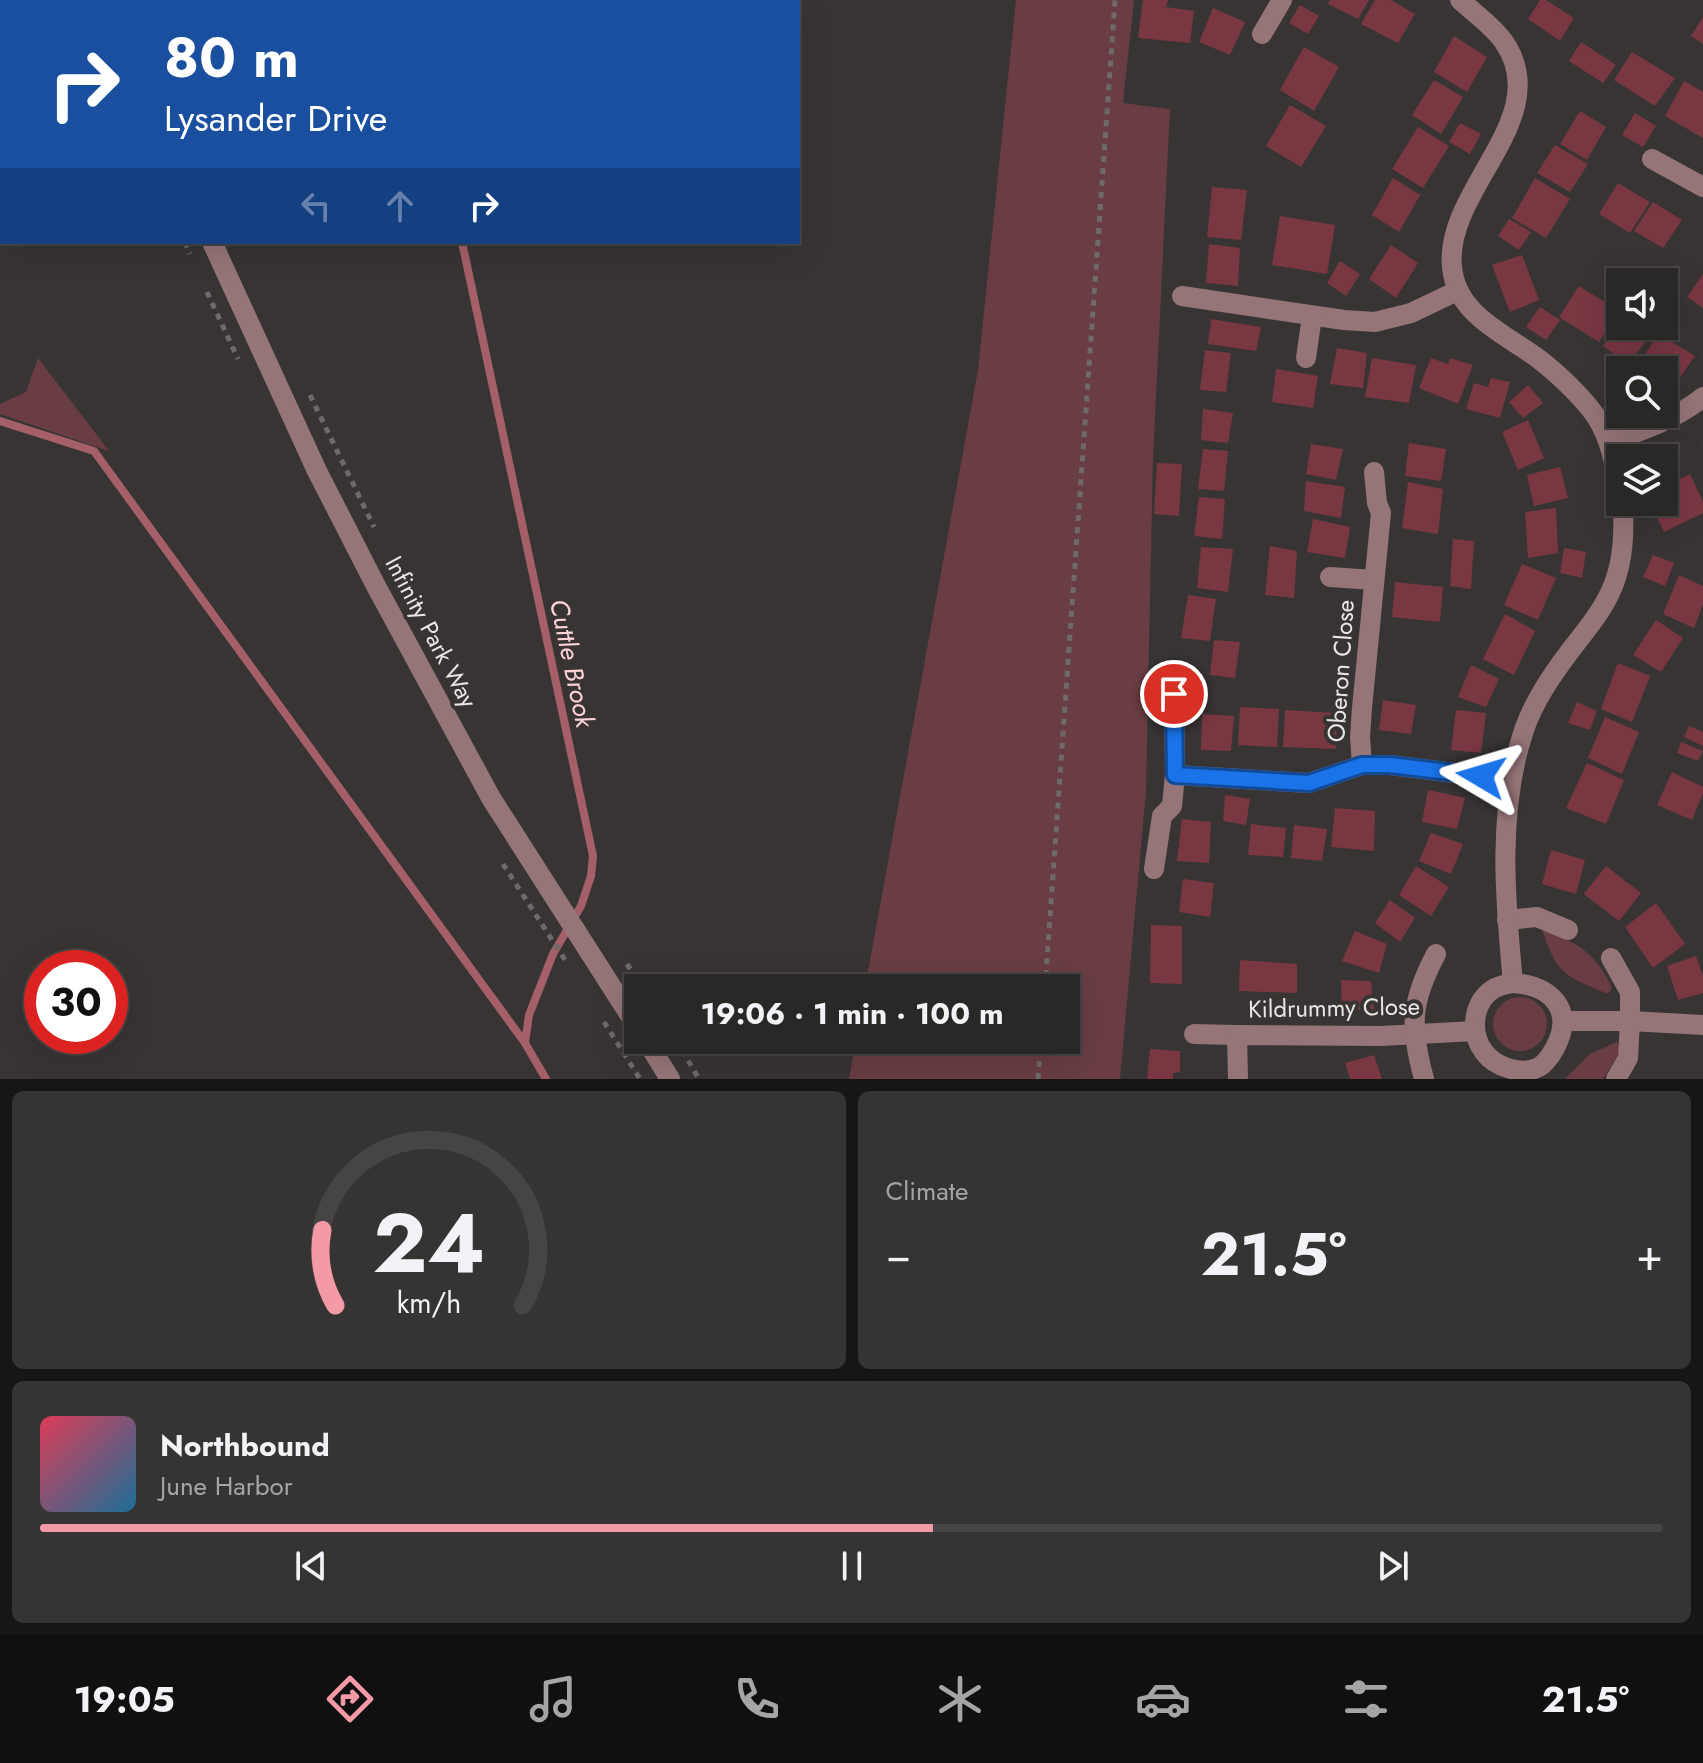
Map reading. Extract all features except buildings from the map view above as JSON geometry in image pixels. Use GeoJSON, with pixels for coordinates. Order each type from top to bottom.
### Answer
{"type":"FeatureCollection","features":[{"type":"Feature","properties":{"kind":"street"},"geometry":{"type":"LineString","coordinates":[[1262,34],[1282,0]]}},
{"type":"Feature","properties":{"kind":"street"},"geometry":{"type":"LineString","coordinates":[[1460,0],[1502,40],[1513,58],[1518,76],[1512,119],[1467,203],[1458,227],[1451,267],[1457,291],[1471,311],[1541,361],[1565,383],[1593,412],[1609,442],[1646,430],[1703,397]]}},
{"type":"Feature","properties":{"kind":"street"},"geometry":{"type":"LineString","coordinates":[[1652,159],[1703,187]]}},
{"type":"Feature","properties":{"kind":"street","name":"Infinity Park Way"},"geometry":{"type":"LineString","coordinates":[[213,244],[317,471],[376,586],[491,798],[624,1006]]}},
{"type":"Feature","properties":{"kind":"street"},"geometry":{"type":"LineString","coordinates":[[1182,296],[1312,316],[1375,322],[1411,313],[1457,291]]}},
{"type":"Feature","properties":{"kind":"street"},"geometry":{"type":"LineString","coordinates":[[1306,358],[1312,316]]}},
{"type":"Feature","properties":{"kind":"street","name":"Oberon Close"},"geometry":{"type":"LineString","coordinates":[[1362,765],[1362,708],[1381,513],[1374,472]]}},
{"type":"Feature","properties":{"kind":"street"},"geometry":{"type":"LineString","coordinates":[[1513,983],[1507,920],[1506,844],[1511,780],[1524,729],[1537,700],[1589,628],[1614,585],[1621,559],[1624,516]]}},
{"type":"Feature","properties":{"kind":"street","name":"Oberon Close"},"geometry":{"type":"LineString","coordinates":[[1330,577],[1374,580]]}},
{"type":"Feature","properties":{"kind":"street"},"geometry":{"type":"LineString","coordinates":[[1154,869],[1162,816],[1172,806],[1175,775],[1174,694]]}},
{"type":"Feature","properties":{"kind":"street"},"geometry":{"type":"LineString","coordinates":[[1175,775],[1309,783],[1362,765],[1390,765],[1511,780]]}},
{"type":"Feature","properties":{"kind":"street"},"geometry":{"type":"LineString","coordinates":[[1507,920],[1537,917],[1568,930]]}},
{"type":"Feature","properties":{"kind":"street"},"geometry":{"type":"LineString","coordinates":[[1424,1079],[1414,1034],[1414,1013],[1421,981],[1436,954]]}},
{"type":"Feature","properties":{"kind":"street"},"geometry":{"type":"LineString","coordinates":[[1611,958],[1630,992],[1628,1058],[1616,1079]]}},
{"type":"Feature","properties":{"kind":"street"},"geometry":{"type":"LineString","coordinates":[[1513,983],[1530,984],[1547,992],[1558,1004],[1563,1021],[1554,1051],[1542,1066],[1516,1075],[1484,1052],[1475,1031],[1475,1018],[1487,994],[1497,987],[1513,983]]}},
{"type":"Feature","properties":{"kind":"street"},"geometry":{"type":"LineString","coordinates":[[1563,1021],[1703,1025]]}},
{"type":"Feature","properties":{"kind":"street","name":"Kildrummy Close"},"geometry":{"type":"LineString","coordinates":[[1238,1079],[1237,1035],[1381,1036],[1475,1031]]}},
{"type":"Feature","properties":{"kind":"street"},"geometry":{"type":"LineString","coordinates":[[1194,1034],[1237,1035]]}},
{"type":"Feature","properties":{"kind":"street"},"geometry":{"type":"LineString","coordinates":[[655,1054],[670,1079]]}},
{"type":"Feature","properties":{"kind":"path"},"geometry":{"type":"LineString","coordinates":[[1046,974],[1115,0]]}},
{"type":"Feature","properties":{"kind":"path"},"geometry":{"type":"LineString","coordinates":[[309,394],[377,532]]}},
{"type":"Feature","properties":{"kind":"path"},"geometry":{"type":"LineString","coordinates":[[524,898],[567,964]]}},
{"type":"Feature","properties":{"kind":"path"},"geometry":{"type":"LineString","coordinates":[[625,962],[633,974]]}},
{"type":"Feature","properties":{"kind":"path"},"geometry":{"type":"LineString","coordinates":[[600,1015],[640,1079]]}},
{"type":"Feature","properties":{"kind":"path"},"geometry":{"type":"LineString","coordinates":[[684,1054],[699,1079]]}},
{"type":"Feature","properties":{"kind":"path"},"geometry":{"type":"LineString","coordinates":[[1038,1079],[1040,1054]]}},
{"type":"Feature","properties":{"kind":"shaded area"},"geometry":{"type":"Polygon","coordinates":[[[1016,0],[1134,0],[1123,103],[1170,109],[1153,457],[1146,791],[1120,1079],[849,1079],[853,1054],[1080,1054],[1080,974],[868,974],[978,370],[1016,0]]]}},
{"type":"Feature","properties":{"kind":"shaded area"},"geometry":{"type":"Polygon","coordinates":[[[38,358],[109,451],[0,414],[0,404],[26,392],[38,358]]]}},
{"type":"Feature","properties":{"kind":"shaded area"},"geometry":{"type":"Polygon","coordinates":[[[1542,929],[1575,944],[1592,957],[1612,988],[1608,994],[1564,972],[1553,956],[1542,929]]]}},
{"type":"Feature","properties":{"kind":"shaded area"},"geometry":{"type":"Polygon","coordinates":[[[1520,997],[1539,1005],[1547,1024],[1539,1043],[1520,1051],[1501,1043],[1493,1024],[1501,1005],[1520,997]]]}},
{"type":"Feature","properties":{"kind":"shaded area"},"geometry":{"type":"Polygon","coordinates":[[[1617,1042],[1621,1050],[1603,1079],[1565,1079],[1590,1054],[1617,1042]]]}},
{"type":"Feature","properties":{"kind":"waterway","name":"Cuttle Brook"},"geometry":{"type":"LineString","coordinates":[[462,244],[593,856],[591,876],[581,906],[553,954],[529,1015],[525,1043],[546,1079]]}},
{"type":"Feature","properties":{"kind":"waterway"},"geometry":{"type":"LineString","coordinates":[[0,421],[94,451],[525,1043]]}},
{"type":"Feature","properties":{"kind":"route"},"geometry":{"type":"LineString","coordinates":[[1174,694],[1175,775],[1309,783],[1362,765],[1390,765],[1481,776]]}}]}
